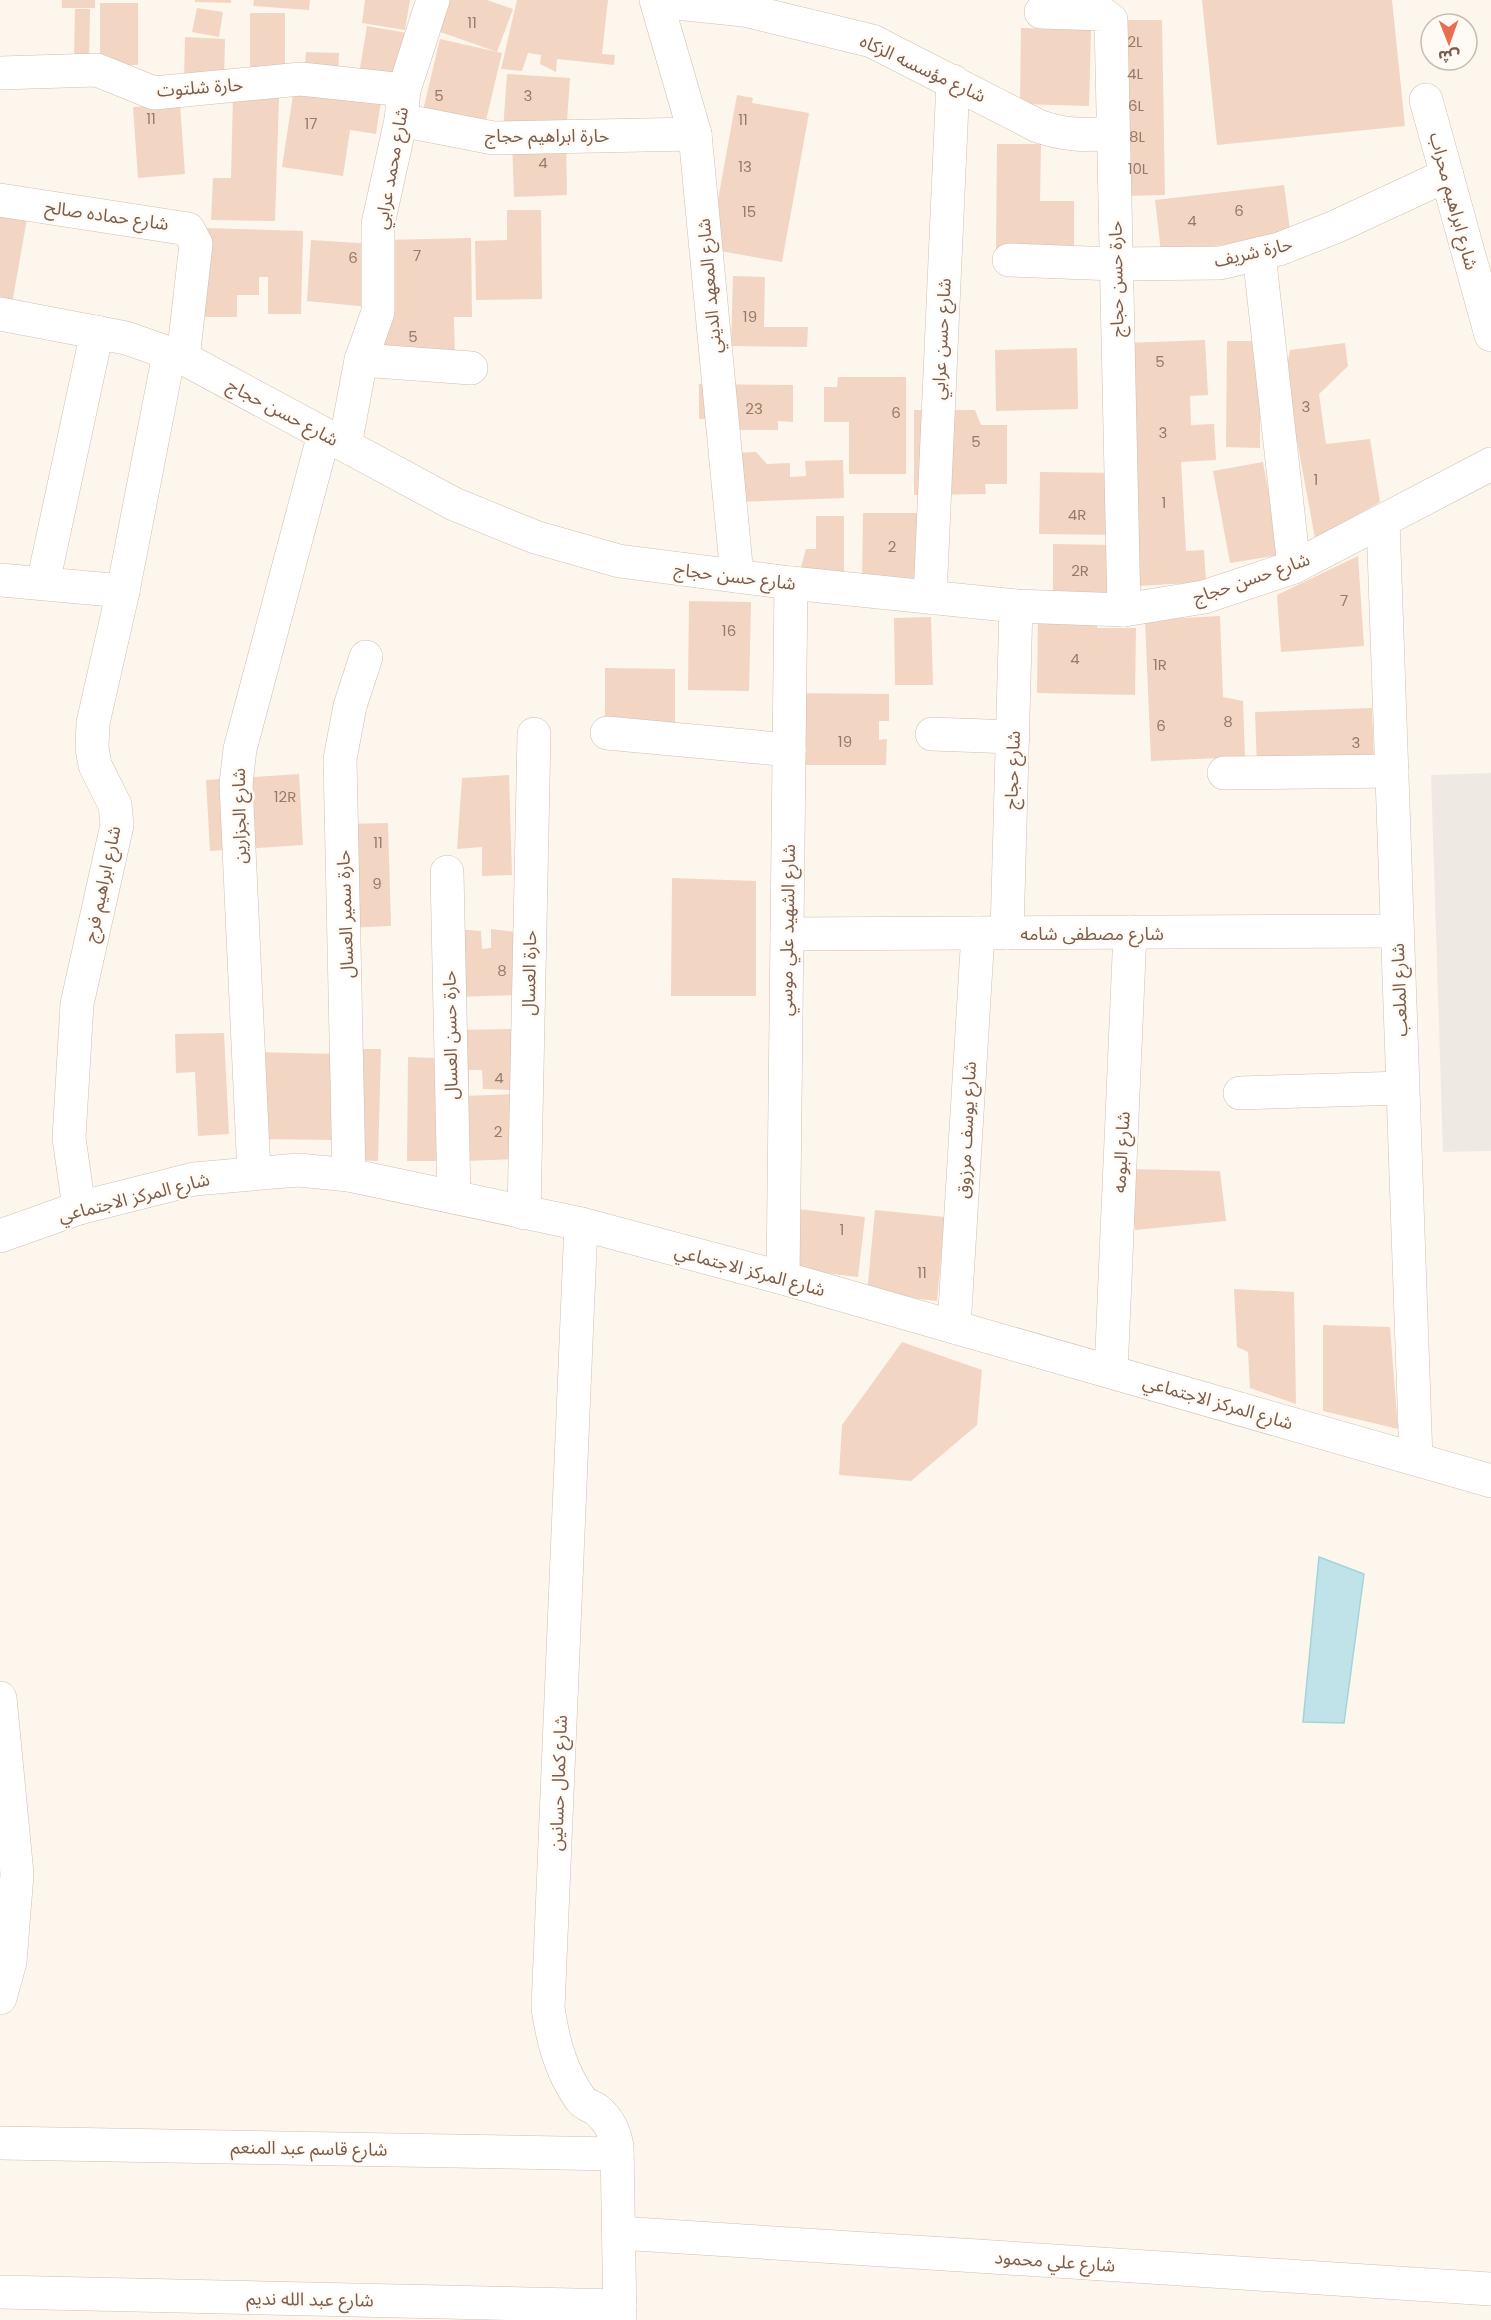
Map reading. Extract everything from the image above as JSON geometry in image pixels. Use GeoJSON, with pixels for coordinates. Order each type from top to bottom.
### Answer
{"type":"FeatureCollection","features":[{"type":"Feature","properties":{"kind":"street","name":"شارع محمد عرابي"},"geometry":{"type":"LineString","coordinates":[[335,440],[378,312],[378,224],[403,105],[433,0]]}},
{"type":"Feature","properties":{"kind":"street","name":"شارع مؤسسه الزكاه"},"geometry":{"type":"LineString","coordinates":[[656,1],[744,10],[801,10],[872,41],[1038,126],[1062,134],[1087,136],[1112,133]]}},
{"type":"Feature","properties":{"kind":"street","name":"شارع المعهد الديني"},"geometry":{"type":"LineString","coordinates":[[656,1],[695,134],[737,576]]}},
{"type":"Feature","properties":{"kind":"street","name":"حارة حسن حجاج"},"geometry":{"type":"LineString","coordinates":[[1041,12],[1103,14],[1111,20],[1124,610]]}},
{"type":"Feature","properties":{"kind":"street","name":"حارة شلتوت"},"geometry":{"type":"LineString","coordinates":[[0,72],[97,70],[154,93],[301,79],[403,105]]}},
{"type":"Feature","properties":{"kind":"street","name":"شارع حسن عرابي"},"geometry":{"type":"LineString","coordinates":[[930,597],[953,81]]}},
{"type":"Feature","properties":{"kind":"street","name":"شارع ابراهيم محراب"},"geometry":{"type":"LineString","coordinates":[[1426,100],[1447,175],[1480,249],[1491,335]]}},
{"type":"Feature","properties":{"kind":"street","name":"حارة ابراهيم حجاج"},"geometry":{"type":"LineString","coordinates":[[403,105],[493,138],[695,134]]}},
{"type":"Feature","properties":{"kind":"street","name":"حارة شريف"},"geometry":{"type":"LineString","coordinates":[[1009,260],[1115,264],[1220,263],[1279,249],[1335,227],[1447,175]]}},
{"type":"Feature","properties":{"kind":"street","name":"شارع حماده صالح"},"geometry":{"type":"LineString","coordinates":[[0,200],[188,229],[196,244],[176,356]]}},
{"type":"Feature","properties":{"kind":"street"},"geometry":{"type":"LineString","coordinates":[[1259,254],[1294,567]]}},
{"type":"Feature","properties":{"kind":"street","name":"شارع حسن حجاج"},"geometry":{"type":"LineString","coordinates":[[0,314],[126,338],[176,356],[454,504],[535,537],[619,561],[791,583],[1016,606],[1124,610],[1204,597],[1294,567],[1491,464]]}},
{"type":"Feature","properties":{"kind":"street"},"geometry":{"type":"LineString","coordinates":[[43,584],[96,332]]}},
{"type":"Feature","properties":{"kind":"street","name":"شارع ابراهيم فرج"},"geometry":{"type":"LineString","coordinates":[[79,1208],[69,1138],[77,1004],[117,825],[115,805],[95,765],[92,748],[93,723],[176,356]]}},
{"type":"Feature","properties":{"kind":"street"},"geometry":{"type":"LineString","coordinates":[[361,360],[463,376]]}},
{"type":"Feature","properties":{"kind":"street","name":"شارع الجزارين"},"geometry":{"type":"LineString","coordinates":[[254,1173],[236,784],[240,749],[335,440]]}},
{"type":"Feature","properties":{"kind":"street","name":"شارع الملعب"},"geometry":{"type":"LineString","coordinates":[[1383,521],[1416,1459]]}},
{"type":"Feature","properties":{"kind":"street"},"geometry":{"type":"LineString","coordinates":[[0,580],[123,591]]}},
{"type":"Feature","properties":{"kind":"street","name":"شارع الشهيد علي موسي"},"geometry":{"type":"LineString","coordinates":[[783,1278],[791,583]]}},
{"type":"Feature","properties":{"kind":"street","name":"شارع حجاج"},"geometry":{"type":"LineString","coordinates":[[993,933],[1013,736],[1016,606]]}},
{"type":"Feature","properties":{"kind":"street","name":"حارة سمير العسال"},"geometry":{"type":"LineString","coordinates":[[349,1175],[340,759],[350,706],[366,657]]}},
{"type":"Feature","properties":{"kind":"street"},"geometry":{"type":"LineString","coordinates":[[607,733],[789,750]]}},
{"type":"Feature","properties":{"kind":"street","name":"حارة العسال"},"geometry":{"type":"LineString","coordinates":[[524,1213],[534,734]]}},
{"type":"Feature","properties":{"kind":"street"},"geometry":{"type":"LineString","coordinates":[[932,734],[1013,736]]}},
{"type":"Feature","properties":{"kind":"street"},"geometry":{"type":"LineString","coordinates":[[1224,773],[1392,771]]}},
{"type":"Feature","properties":{"kind":"street","name":"حارة حسن العسال"},"geometry":{"type":"LineString","coordinates":[[447,872],[454,1197]]}},
{"type":"Feature","properties":{"kind":"street","name":"شارع مصطفى شامه"},"geometry":{"type":"LineString","coordinates":[[787,934],[1397,930]]}},
{"type":"Feature","properties":{"kind":"street","name":"شارع البومه"},"geometry":{"type":"LineString","coordinates":[[1111,1372],[1131,932]]}},
{"type":"Feature","properties":{"kind":"street","name":"شارع يوسف مرزوق"},"geometry":{"type":"LineString","coordinates":[[954,1327],[993,933]]}},
{"type":"Feature","properties":{"kind":"street"},"geometry":{"type":"LineString","coordinates":[[1240,1093],[1402,1088]]}},
{"type":"Feature","properties":{"kind":"street","name":"شارع المركز الاجتماعي"},"geometry":{"type":"LineString","coordinates":[[0,1236],[79,1208],[194,1179],[298,1170],[349,1175],[581,1224],[783,1278],[1491,1480]]}},
{"type":"Feature","properties":{"kind":"street","name":"شارع كمال حسانين"},"geometry":{"type":"LineString","coordinates":[[581,1224],[548,2008],[552,2041],[565,2074],[583,2102],[606,2119],[614,2132],[618,2154],[620,2313]]}},
{"type":"Feature","properties":{"kind":"street"},"geometry":{"type":"LineString","coordinates":[[0,1698],[17,1874],[10,1962],[0,1998]]}},
{"type":"Feature","properties":{"kind":"street","name":"شارع قاسم عبد المنعم"},"geometry":{"type":"LineString","coordinates":[[0,2143],[618,2154]]}},
{"type":"Feature","properties":{"kind":"street","name":"شارع علي محمود"},"geometry":{"type":"LineString","coordinates":[[619,2234],[1491,2289]]}},
{"type":"Feature","properties":{"kind":"street","name":"شارع عبد الله نديم"},"geometry":{"type":"LineString","coordinates":[[0,2292],[620,2313]]}},
{"type":"Feature","properties":{"kind":"shaded area"},"geometry":{"type":"Polygon","coordinates":[[[1491,773],[1491,1151],[1443,1152],[1431,775],[1491,773]]]}},
{"type":"Feature","properties":{"kind":"water"},"geometry":{"type":"Polygon","coordinates":[[[1319,1557],[1364,1574],[1344,1723],[1303,1722],[1319,1557]]]}},
{"type":"Feature","properties":{"kind":"building"},"geometry":{"type":"Polygon","coordinates":[[[62,0],[95,0],[95,8],[62,8],[62,0]]]}},
{"type":"Feature","properties":{"kind":"building"},"geometry":{"type":"Polygon","coordinates":[[[195,0],[231,0],[231,3],[195,2],[195,0]]]}},
{"type":"Feature","properties":{"kind":"building"},"geometry":{"type":"Polygon","coordinates":[[[254,0],[310,0],[309,10],[253,6],[254,0]]]}},
{"type":"Feature","properties":{"kind":"building"},"geometry":{"type":"Polygon","coordinates":[[[365,0],[410,0],[405,30],[362,23],[365,0]]]}},
{"type":"Feature","properties":{"kind":"building"},"geometry":{"type":"Polygon","coordinates":[[[442,0],[487,0],[513,9],[497,52],[432,29],[442,0]]]}},
{"type":"Feature","properties":{"kind":"building"},"geometry":{"type":"Polygon","coordinates":[[[517,0],[608,0],[602,54],[615,55],[614,65],[557,59],[556,72],[540,64],[541,55],[528,53],[522,71],[501,69],[517,0]]]}},
{"type":"Feature","properties":{"kind":"building"},"geometry":{"type":"Polygon","coordinates":[[[1202,0],[1392,0],[1405,126],[1217,145],[1202,0]]]}},
{"type":"Feature","properties":{"kind":"building"},"geometry":{"type":"Polygon","coordinates":[[[100,3],[138,3],[138,65],[100,65],[100,3]]]}},
{"type":"Feature","properties":{"kind":"building"},"geometry":{"type":"Polygon","coordinates":[[[197,8],[223,12],[219,37],[192,32],[197,8]]]}},
{"type":"Feature","properties":{"kind":"building"},"geometry":{"type":"Polygon","coordinates":[[[75,9],[90,9],[89,63],[74,63],[75,9]]]}},
{"type":"Feature","properties":{"kind":"building"},"geometry":{"type":"Polygon","coordinates":[[[250,13],[285,13],[285,77],[250,77],[250,13]]]}},
{"type":"Feature","properties":{"kind":"building"},"geometry":{"type":"Polygon","coordinates":[[[1122,20],[1162,20],[1165,195],[1125,196],[1122,20]]]}},
{"type":"Feature","properties":{"kind":"building"},"geometry":{"type":"Polygon","coordinates":[[[367,26],[407,33],[398,81],[359,74],[367,26]]]}},
{"type":"Feature","properties":{"kind":"building"},"geometry":{"type":"Polygon","coordinates":[[[1021,28],[1091,29],[1089,106],[1020,104],[1021,28]]]}},
{"type":"Feature","properties":{"kind":"building"},"geometry":{"type":"Polygon","coordinates":[[[185,37],[225,39],[224,81],[184,80],[185,37]]]}},
{"type":"Feature","properties":{"kind":"building"},"geometry":{"type":"Polygon","coordinates":[[[440,39],[502,53],[483,133],[421,119],[440,39]]]}},
{"type":"Feature","properties":{"kind":"building"},"geometry":{"type":"Polygon","coordinates":[[[306,52],[339,53],[338,79],[304,77],[306,52]]]}},
{"type":"Feature","properties":{"kind":"building"},"geometry":{"type":"Polygon","coordinates":[[[507,74],[570,78],[566,135],[503,131],[507,74]]]}},
{"type":"Feature","properties":{"kind":"building"},"geometry":{"type":"Polygon","coordinates":[[[295,82],[382,95],[376,134],[350,130],[343,176],[282,167],[295,82]]]}},
{"type":"Feature","properties":{"kind":"building"},"geometry":{"type":"Polygon","coordinates":[[[737,95],[753,98],[752,103],[809,113],[782,262],[709,249],[737,95]]]}},
{"type":"Feature","properties":{"kind":"building"},"geometry":{"type":"Polygon","coordinates":[[[233,97],[279,98],[275,221],[211,220],[213,178],[231,178],[233,97]]]}},
{"type":"Feature","properties":{"kind":"building"},"geometry":{"type":"Polygon","coordinates":[[[180,104],[185,174],[138,178],[133,107],[180,104]]]}},
{"type":"Feature","properties":{"kind":"building"},"geometry":{"type":"Polygon","coordinates":[[[566,139],[567,195],[514,197],[512,141],[566,139]]]}},
{"type":"Feature","properties":{"kind":"building"},"geometry":{"type":"Polygon","coordinates":[[[997,144],[1041,144],[1040,201],[1074,201],[1074,250],[996,249],[997,144]]]}},
{"type":"Feature","properties":{"kind":"building"},"geometry":{"type":"Polygon","coordinates":[[[1284,185],[1291,237],[1161,252],[1155,200],[1284,185]]]}},
{"type":"Feature","properties":{"kind":"building"},"geometry":{"type":"Polygon","coordinates":[[[0,205],[29,207],[12,304],[0,303],[0,205]]]}},
{"type":"Feature","properties":{"kind":"building"},"geometry":{"type":"Polygon","coordinates":[[[507,210],[541,210],[542,299],[476,300],[475,241],[507,240],[507,210]]]}},
{"type":"Feature","properties":{"kind":"building"},"geometry":{"type":"Polygon","coordinates":[[[204,228],[303,231],[301,314],[268,314],[268,277],[259,277],[259,295],[237,295],[237,317],[202,317],[204,228]]]}},
{"type":"Feature","properties":{"kind":"building"},"geometry":{"type":"Polygon","coordinates":[[[471,238],[472,317],[454,317],[455,358],[384,359],[382,240],[471,238]]]}},
{"type":"Feature","properties":{"kind":"building"},"geometry":{"type":"Polygon","coordinates":[[[311,240],[375,244],[369,307],[307,301],[311,240]]]}},
{"type":"Feature","properties":{"kind":"building"},"geometry":{"type":"Polygon","coordinates":[[[733,276],[765,277],[764,327],[808,327],[807,347],[731,346],[733,276]]]}},
{"type":"Feature","properties":{"kind":"building"},"geometry":{"type":"Polygon","coordinates":[[[1205,340],[1208,395],[1190,396],[1191,425],[1214,424],[1216,460],[1181,462],[1186,551],[1204,550],[1206,582],[1138,586],[1126,343],[1205,340]]]}},
{"type":"Feature","properties":{"kind":"building"},"geometry":{"type":"Polygon","coordinates":[[[1227,341],[1260,341],[1260,448],[1226,447],[1227,341]]]}},
{"type":"Feature","properties":{"kind":"building"},"geometry":{"type":"Polygon","coordinates":[[[1345,343],[1348,366],[1319,394],[1326,444],[1370,439],[1380,502],[1315,538],[1285,376],[1290,350],[1345,343]]]}},
{"type":"Feature","properties":{"kind":"building"},"geometry":{"type":"Polygon","coordinates":[[[1077,348],[1078,409],[996,411],[995,350],[1077,348]]]}},
{"type":"Feature","properties":{"kind":"building"},"geometry":{"type":"Polygon","coordinates":[[[838,377],[906,377],[906,474],[849,474],[849,422],[824,422],[824,387],[837,387],[838,377]]]}},
{"type":"Feature","properties":{"kind":"building"},"geometry":{"type":"Polygon","coordinates":[[[699,384],[793,385],[793,422],[778,421],[778,430],[730,430],[731,420],[699,419],[699,384]]]}},
{"type":"Feature","properties":{"kind":"building"},"geometry":{"type":"Polygon","coordinates":[[[914,410],[975,410],[981,425],[1007,425],[1007,484],[985,484],[986,494],[914,495],[914,410]]]}},
{"type":"Feature","properties":{"kind":"building"},"geometry":{"type":"Polygon","coordinates":[[[756,452],[767,464],[790,463],[790,477],[806,476],[805,461],[843,460],[844,498],[735,502],[733,453],[756,452]]]}},
{"type":"Feature","properties":{"kind":"building"},"geometry":{"type":"Polygon","coordinates":[[[1263,462],[1280,555],[1230,563],[1213,471],[1263,462]]]}},
{"type":"Feature","properties":{"kind":"building"},"geometry":{"type":"Polygon","coordinates":[[[1040,472],[1118,473],[1118,535],[1039,534],[1040,472]]]}},
{"type":"Feature","properties":{"kind":"building"},"geometry":{"type":"Polygon","coordinates":[[[863,513],[918,513],[917,582],[862,582],[863,513]]]}},
{"type":"Feature","properties":{"kind":"building"},"geometry":{"type":"Polygon","coordinates":[[[816,516],[844,516],[844,578],[801,567],[806,549],[816,549],[816,516]]]}},
{"type":"Feature","properties":{"kind":"building"},"geometry":{"type":"Polygon","coordinates":[[[1053,544],[1113,545],[1112,595],[1053,594],[1053,544]]]}},
{"type":"Feature","properties":{"kind":"building"},"geometry":{"type":"Polygon","coordinates":[[[1358,556],[1364,646],[1281,652],[1277,595],[1358,556]]]}},
{"type":"Feature","properties":{"kind":"building"},"geometry":{"type":"Polygon","coordinates":[[[689,601],[751,602],[749,691],[688,690],[689,601]]]}},
{"type":"Feature","properties":{"kind":"building"},"geometry":{"type":"Polygon","coordinates":[[[1038,616],[1098,616],[1097,628],[1136,628],[1135,695],[1037,693],[1038,616]]]}},
{"type":"Feature","properties":{"kind":"building"},"geometry":{"type":"Polygon","coordinates":[[[1220,616],[1223,697],[1243,701],[1245,757],[1151,761],[1145,620],[1220,616]]]}},
{"type":"Feature","properties":{"kind":"building"},"geometry":{"type":"Polygon","coordinates":[[[931,617],[933,685],[895,685],[894,618],[931,617]]]}},
{"type":"Feature","properties":{"kind":"building"},"geometry":{"type":"Polygon","coordinates":[[[605,668],[675,669],[675,725],[605,724],[605,668]]]}},
{"type":"Feature","properties":{"kind":"building"},"geometry":{"type":"Polygon","coordinates":[[[791,693],[889,694],[889,721],[879,721],[879,740],[887,739],[886,765],[791,765],[791,693]]]}},
{"type":"Feature","properties":{"kind":"building"},"geometry":{"type":"Polygon","coordinates":[[[1372,708],[1374,762],[1257,767],[1255,712],[1372,708]]]}},
{"type":"Feature","properties":{"kind":"building"},"geometry":{"type":"Polygon","coordinates":[[[299,774],[303,845],[210,851],[206,780],[299,774]]]}},
{"type":"Feature","properties":{"kind":"building"},"geometry":{"type":"Polygon","coordinates":[[[509,775],[512,875],[482,876],[482,847],[457,849],[462,778],[509,775]]]}},
{"type":"Feature","properties":{"kind":"building"},"geometry":{"type":"Polygon","coordinates":[[[388,823],[391,926],[346,928],[342,824],[388,823]]]}},
{"type":"Feature","properties":{"kind":"building"},"geometry":{"type":"Polygon","coordinates":[[[672,878],[756,881],[756,996],[671,996],[672,878]]]}},
{"type":"Feature","properties":{"kind":"building"},"geometry":{"type":"Polygon","coordinates":[[[456,929],[481,931],[482,949],[491,948],[491,929],[516,932],[517,995],[455,997],[456,929]]]}},
{"type":"Feature","properties":{"kind":"building"},"geometry":{"type":"Polygon","coordinates":[[[511,1029],[511,1090],[483,1089],[482,1070],[469,1070],[469,1085],[454,1086],[454,1030],[511,1029]]]}},
{"type":"Feature","properties":{"kind":"building"},"geometry":{"type":"Polygon","coordinates":[[[224,1033],[229,1134],[198,1136],[195,1072],[176,1073],[175,1034],[224,1033]]]}},
{"type":"Feature","properties":{"kind":"building"},"geometry":{"type":"Polygon","coordinates":[[[352,1049],[381,1049],[378,1161],[350,1160],[352,1049]]]}},
{"type":"Feature","properties":{"kind":"building"},"geometry":{"type":"Polygon","coordinates":[[[254,1052],[337,1054],[336,1140],[253,1139],[254,1052]]]}},
{"type":"Feature","properties":{"kind":"building"},"geometry":{"type":"Polygon","coordinates":[[[408,1057],[436,1058],[436,1161],[407,1161],[408,1057]]]}},
{"type":"Feature","properties":{"kind":"building"},"geometry":{"type":"Polygon","coordinates":[[[517,1094],[520,1159],[466,1161],[463,1096],[517,1094]]]}},
{"type":"Feature","properties":{"kind":"building"},"geometry":{"type":"Polygon","coordinates":[[[1128,1169],[1220,1171],[1226,1221],[1135,1230],[1128,1169]]]}},
{"type":"Feature","properties":{"kind":"building"},"geometry":{"type":"Polygon","coordinates":[[[798,1209],[865,1217],[858,1277],[791,1269],[798,1209]]]}},
{"type":"Feature","properties":{"kind":"building"},"geometry":{"type":"Polygon","coordinates":[[[875,1210],[945,1217],[937,1301],[867,1293],[875,1210]]]}},
{"type":"Feature","properties":{"kind":"building"},"geometry":{"type":"Polygon","coordinates":[[[1234,1289],[1294,1292],[1296,1404],[1250,1388],[1248,1352],[1237,1347],[1234,1289]]]}},
{"type":"Feature","properties":{"kind":"building"},"geometry":{"type":"Polygon","coordinates":[[[1323,1325],[1390,1327],[1398,1429],[1323,1411],[1323,1325]]]}},
{"type":"Feature","properties":{"kind":"building"},"geometry":{"type":"Polygon","coordinates":[[[902,1342],[982,1370],[977,1425],[911,1481],[839,1475],[842,1425],[902,1342]]]}}]}
